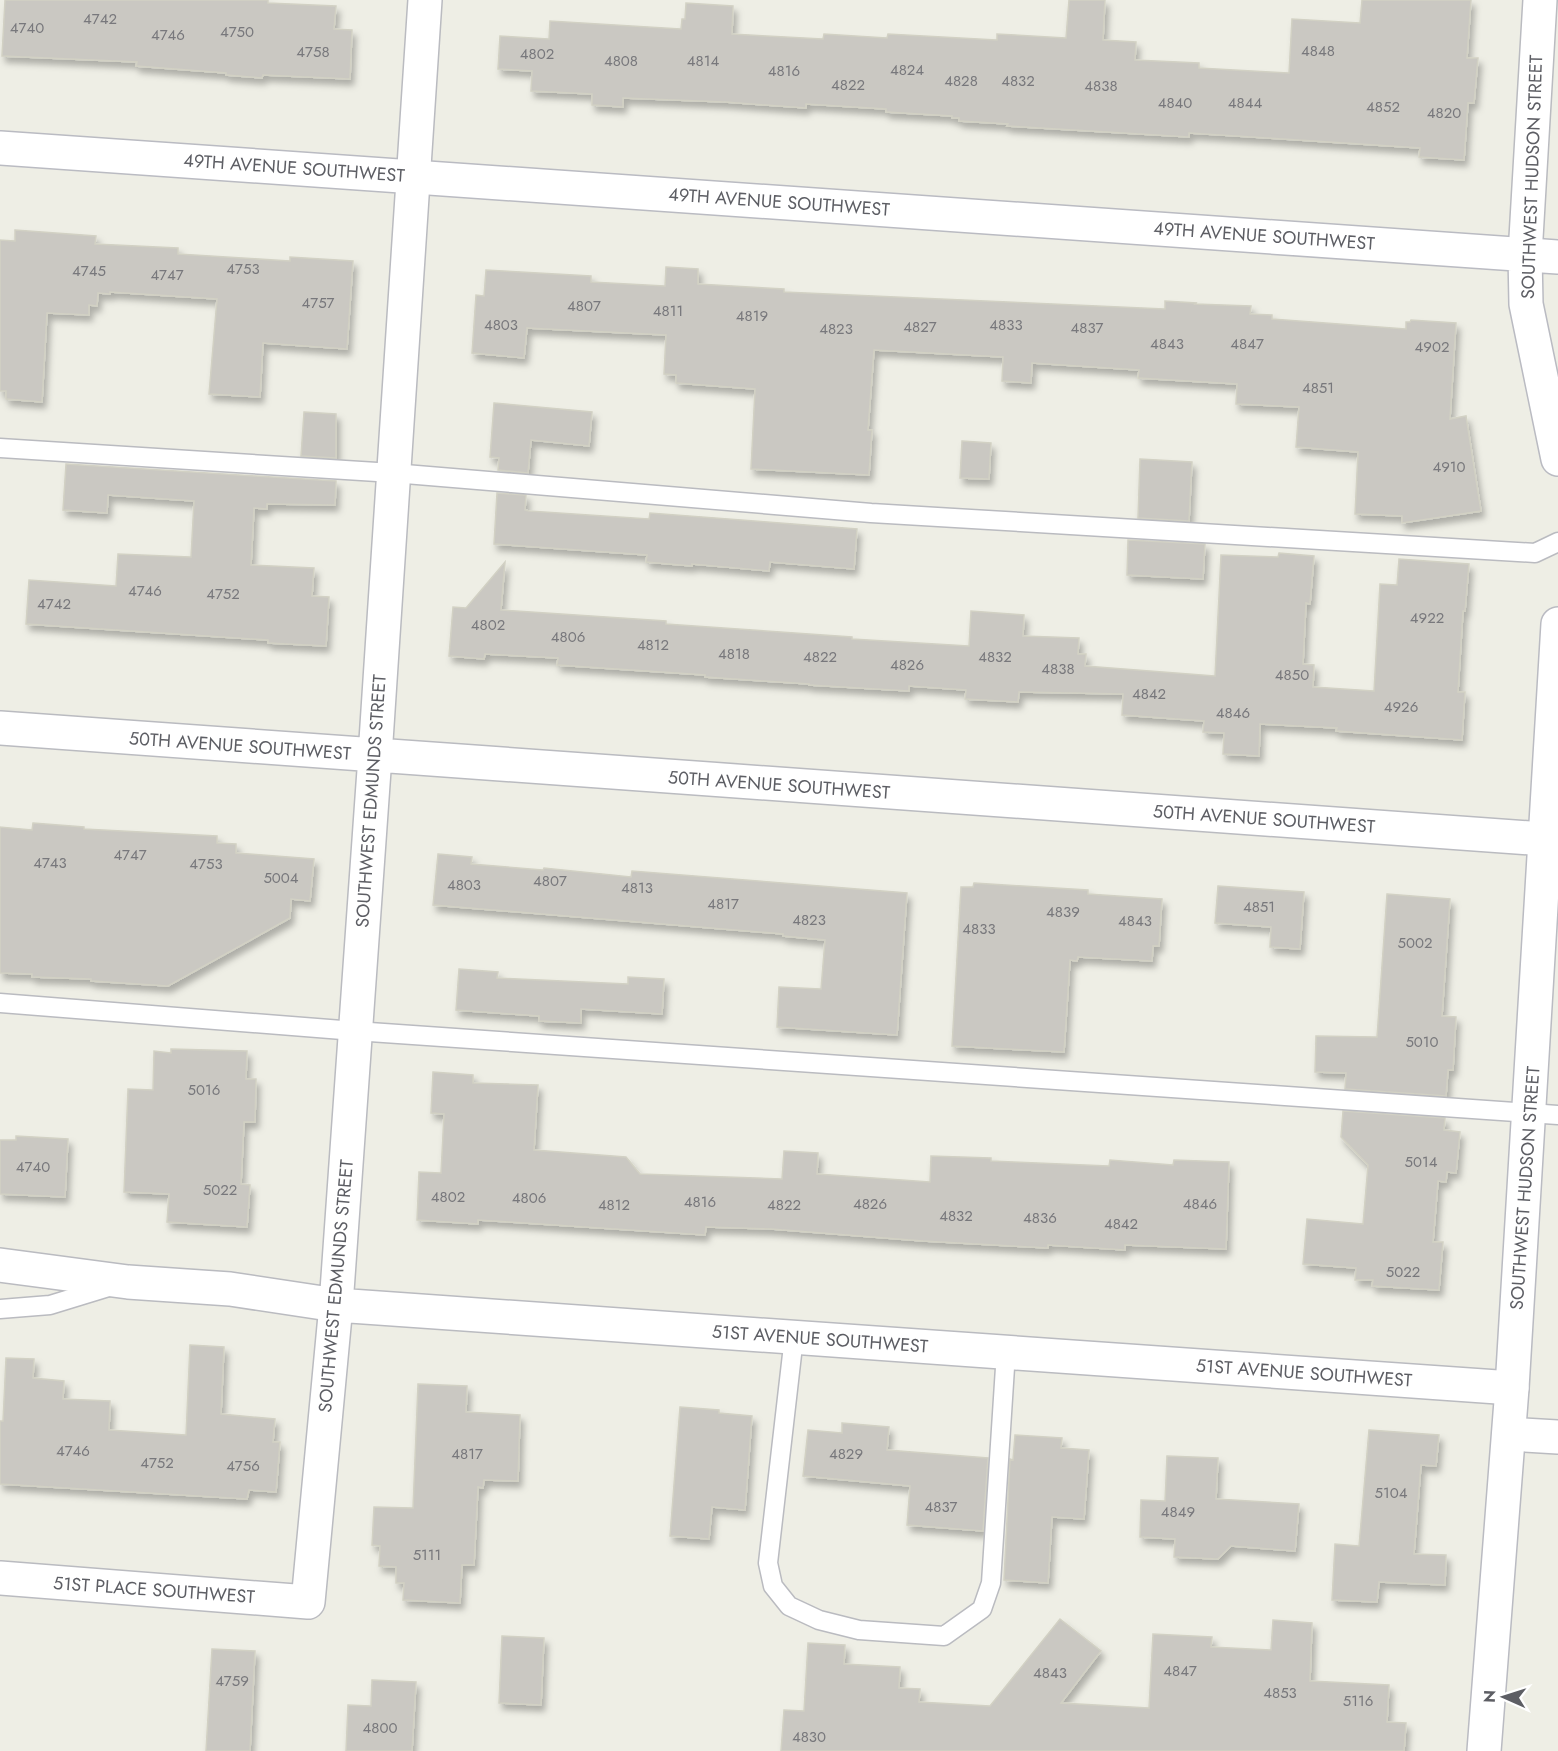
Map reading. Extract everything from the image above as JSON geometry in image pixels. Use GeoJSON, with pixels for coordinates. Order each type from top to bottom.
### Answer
{"type":"FeatureCollection","features":[{"type":"Feature","properties":{"kind":"street","name":"SOUTHWEST EDMUNDS STREET"},"geometry":{"type":"LineString","coordinates":[[308,1602],[336,1305],[425,0]]}},
{"type":"Feature","properties":{"kind":"street","name":"SOUTHWEST HUDSON STREET"},"geometry":{"type":"LineString","coordinates":[[1540,0],[1525,255],[1526,304],[1558,459]]}},
{"type":"Feature","properties":{"kind":"street","name":"49TH AVENUE SOUTHWEST"},"geometry":{"type":"LineString","coordinates":[[0,148],[1558,256]]}},
{"type":"Feature","properties":{"kind":"street","name":"SOUTHWEST HUDSON STREET"},"geometry":{"type":"LineString","coordinates":[[1484,1751],[1512,1388],[1544,1115],[1558,624]]}},
{"type":"Feature","properties":{"kind":"street","name":"50TH AVENUE SOUTHWEST"},"geometry":{"type":"LineString","coordinates":[[0,728],[1552,840]]}},
{"type":"Feature","properties":{"kind":"street","name":"51ST AVENUE SOUTHWEST"},"geometry":{"type":"LineString","coordinates":[[0,1265],[128,1282],[230,1289],[336,1305],[1512,1388]]}},
{"type":"Feature","properties":{"kind":"street"},"geometry":{"type":"LineString","coordinates":[[1509,1434],[1558,1437]]}},
{"type":"Feature","properties":{"kind":"street","name":"51ST PLACE SOUTHWEST"},"geometry":{"type":"LineString","coordinates":[[0,1578],[308,1602]]}},
{"type":"Feature","properties":{"kind":"lane"},"geometry":{"type":"LineString","coordinates":[[0,448],[393,473],[871,513],[1535,553],[1558,542]]}},
{"type":"Feature","properties":{"kind":"lane"},"geometry":{"type":"LineString","coordinates":[[0,1003],[355,1031],[1544,1115]]}},
{"type":"Feature","properties":{"kind":"lane","name":"51ST AVENUE SOUTHWEST"},"geometry":{"type":"LineString","coordinates":[[0,1309],[50,1305],[128,1282]]}},
{"type":"Feature","properties":{"kind":"lane"},"geometry":{"type":"LineString","coordinates":[[794,1338],[768,1563],[773,1586],[789,1606],[819,1620],[859,1630],[945,1636],[982,1609],[991,1583],[1006,1352]]}},
{"type":"Feature","properties":{"kind":"building"},"geometry":{"type":"Polygon","coordinates":[[[5,0],[268,0],[268,3],[336,6],[334,29],[352,30],[350,79],[263,75],[262,78],[136,66],[137,62],[2,56],[5,0]]]}},
{"type":"Feature","properties":{"kind":"building"},"geometry":{"type":"Polygon","coordinates":[[[1069,0],[1105,0],[1103,40],[1136,42],[1135,60],[1199,63],[1199,68],[1289,73],[1292,19],[1360,23],[1362,0],[1471,0],[1467,58],[1478,58],[1474,103],[1468,103],[1464,160],[1419,157],[1420,148],[1189,133],[1189,137],[1007,126],[1008,124],[959,121],[959,118],[952,118],[952,116],[886,112],[886,109],[806,104],[806,108],[623,98],[623,107],[592,105],[592,94],[531,91],[532,71],[498,69],[500,36],[549,39],[550,21],[681,29],[682,19],[685,19],[686,3],[733,6],[732,34],[823,39],[824,34],[887,38],[888,34],[997,40],[997,34],[1066,38],[1069,0]]]}},
{"type":"Feature","properties":{"kind":"building"},"geometry":{"type":"Polygon","coordinates":[[[15,230],[96,236],[95,244],[178,248],[178,254],[290,261],[290,257],[353,261],[347,349],[263,343],[260,397],[209,394],[217,299],[98,293],[97,306],[89,305],[89,315],[47,313],[42,402],[6,399],[6,391],[0,391],[0,240],[15,241],[15,230]]]}},
{"type":"Feature","properties":{"kind":"building"},"geometry":{"type":"Polygon","coordinates":[[[666,267],[698,269],[698,284],[784,289],[784,292],[1165,309],[1165,301],[1251,306],[1250,314],[1272,315],[1272,319],[1406,329],[1406,322],[1411,320],[1456,323],[1450,419],[1466,416],[1481,511],[1402,523],[1402,516],[1355,514],[1358,452],[1296,447],[1299,407],[1236,404],[1237,384],[1138,378],[1139,370],[1032,363],[1031,383],[1002,381],[1003,357],[874,350],[868,430],[872,430],[869,475],[751,469],[755,389],[676,383],[676,375],[664,374],[666,335],[527,328],[524,358],[472,353],[476,295],[484,296],[486,270],[591,276],[591,282],[665,286],[666,267]]]}},
{"type":"Feature","properties":{"kind":"building"},"geometry":{"type":"Polygon","coordinates":[[[494,403],[592,412],[589,446],[531,440],[528,473],[498,470],[499,458],[490,457],[494,403]]]}},
{"type":"Feature","properties":{"kind":"building"},"geometry":{"type":"Polygon","coordinates":[[[304,412],[336,414],[336,458],[301,456],[304,412]]]}},
{"type":"Feature","properties":{"kind":"building"},"geometry":{"type":"Polygon","coordinates":[[[962,441],[991,443],[989,479],[960,478],[962,441]]]}},
{"type":"Feature","properties":{"kind":"building"},"geometry":{"type":"Polygon","coordinates":[[[1140,459],[1192,462],[1189,521],[1138,518],[1140,459]]]}},
{"type":"Feature","properties":{"kind":"building"},"geometry":{"type":"Polygon","coordinates":[[[66,464],[336,481],[335,505],[267,504],[267,509],[254,508],[251,565],[314,568],[312,596],[329,597],[326,646],[26,624],[29,580],[116,586],[118,554],[191,557],[194,501],[108,495],[107,513],[63,510],[66,464]]]}},
{"type":"Feature","properties":{"kind":"building"},"geometry":{"type":"Polygon","coordinates":[[[497,493],[526,495],[525,510],[529,511],[649,519],[650,513],[857,529],[854,569],[770,562],[769,571],[692,564],[692,566],[646,562],[647,555],[494,544],[497,493]]]}},
{"type":"Feature","properties":{"kind":"building"},"geometry":{"type":"Polygon","coordinates":[[[1128,540],[1205,544],[1203,579],[1127,575],[1128,540]]]}},
{"type":"Feature","properties":{"kind":"building"},"geometry":{"type":"Polygon","coordinates":[[[1279,553],[1314,556],[1310,604],[1306,603],[1303,664],[1314,665],[1313,687],[1374,691],[1380,584],[1397,585],[1399,559],[1469,564],[1465,611],[1463,611],[1458,692],[1465,692],[1462,740],[1336,731],[1337,728],[1260,724],[1259,756],[1223,754],[1224,733],[1203,732],[1204,721],[1122,715],[1123,694],[1019,692],[1018,702],[965,699],[966,690],[909,686],[909,691],[809,685],[557,665],[558,658],[485,654],[484,659],[449,656],[453,607],[466,608],[505,562],[501,610],[666,621],[666,624],[852,637],[852,639],[969,646],[971,611],[1024,615],[1023,636],[1079,638],[1078,654],[1086,654],[1085,666],[1215,676],[1221,555],[1278,557],[1279,553]]]}},
{"type":"Feature","properties":{"kind":"building"},"geometry":{"type":"Polygon","coordinates":[[[33,823],[84,827],[84,829],[217,836],[217,843],[236,844],[236,853],[314,859],[310,901],[291,899],[290,918],[168,986],[0,973],[0,827],[32,830],[33,823]]]}},
{"type":"Feature","properties":{"kind":"building"},"geometry":{"type":"Polygon","coordinates":[[[438,854],[472,857],[471,864],[543,870],[544,868],[631,877],[632,871],[907,893],[897,1035],[777,1027],[779,987],[821,989],[825,940],[783,936],[783,934],[433,905],[438,854]]]}},
{"type":"Feature","properties":{"kind":"building"},"geometry":{"type":"Polygon","coordinates":[[[974,883],[1088,890],[1088,894],[1162,899],[1159,946],[1153,946],[1152,961],[1078,957],[1077,961],[1070,960],[1064,1052],[952,1046],[961,887],[973,887],[974,883]]]}},
{"type":"Feature","properties":{"kind":"building"},"geometry":{"type":"Polygon","coordinates":[[[1218,886],[1304,892],[1300,949],[1270,947],[1271,927],[1215,923],[1218,886]]]}},
{"type":"Feature","properties":{"kind":"building"},"geometry":{"type":"Polygon","coordinates":[[[1387,894],[1450,899],[1442,1016],[1456,1017],[1453,1070],[1448,1070],[1446,1096],[1345,1089],[1346,1073],[1315,1072],[1316,1036],[1377,1037],[1387,894]]]}},
{"type":"Feature","properties":{"kind":"building"},"geometry":{"type":"Polygon","coordinates":[[[459,969],[498,972],[497,978],[628,984],[628,977],[664,979],[662,1014],[581,1009],[581,1023],[539,1021],[539,1016],[456,1010],[459,969]]]}},
{"type":"Feature","properties":{"kind":"building"},"geometry":{"type":"Polygon","coordinates":[[[171,1049],[247,1051],[246,1079],[256,1079],[255,1122],[244,1122],[241,1184],[250,1185],[247,1227],[167,1222],[169,1194],[124,1192],[128,1089],[153,1090],[154,1051],[171,1053],[171,1049]]]}},
{"type":"Feature","properties":{"kind":"building"},"geometry":{"type":"Polygon","coordinates":[[[433,1072],[473,1075],[473,1083],[538,1085],[534,1150],[626,1157],[640,1174],[782,1179],[784,1151],[818,1153],[817,1174],[930,1182],[931,1156],[1109,1166],[1110,1160],[1173,1165],[1174,1160],[1229,1162],[1226,1249],[1125,1245],[1125,1250],[1048,1245],[1048,1248],[771,1229],[706,1227],[705,1235],[478,1220],[478,1224],[417,1220],[419,1172],[441,1173],[444,1114],[431,1113],[433,1072]]]}},
{"type":"Feature","properties":{"kind":"building"},"geometry":{"type":"Polygon","coordinates":[[[1343,1111],[1445,1118],[1444,1130],[1460,1132],[1456,1173],[1447,1172],[1446,1182],[1438,1181],[1433,1242],[1443,1242],[1439,1290],[1372,1286],[1373,1280],[1355,1280],[1356,1268],[1303,1264],[1307,1219],[1363,1224],[1368,1165],[1341,1137],[1343,1111]]]}},
{"type":"Feature","properties":{"kind":"building"},"geometry":{"type":"Polygon","coordinates":[[[16,1136],[68,1139],[65,1197],[0,1194],[0,1140],[16,1140],[16,1136]]]}},
{"type":"Feature","properties":{"kind":"building"},"geometry":{"type":"Polygon","coordinates":[[[190,1345],[224,1347],[221,1414],[275,1419],[273,1442],[280,1442],[276,1492],[249,1490],[247,1499],[0,1484],[0,1421],[3,1421],[6,1358],[34,1359],[33,1378],[64,1381],[63,1399],[110,1401],[109,1430],[186,1435],[190,1345]]]}},
{"type":"Feature","properties":{"kind":"building"},"geometry":{"type":"Polygon","coordinates":[[[418,1384],[467,1386],[466,1412],[520,1415],[518,1481],[484,1480],[483,1488],[478,1487],[474,1565],[462,1565],[460,1603],[403,1600],[404,1583],[396,1583],[396,1567],[379,1566],[380,1546],[372,1545],[374,1507],[413,1508],[418,1384]]]}},
{"type":"Feature","properties":{"kind":"building"},"geometry":{"type":"Polygon","coordinates":[[[680,1407],[719,1410],[719,1413],[752,1416],[745,1510],[712,1507],[709,1539],[670,1536],[680,1407]]]}},
{"type":"Feature","properties":{"kind":"building"},"geometry":{"type":"Polygon","coordinates":[[[842,1423],[889,1427],[887,1450],[988,1458],[983,1531],[907,1525],[910,1486],[803,1476],[808,1430],[842,1433],[842,1423]]]}},
{"type":"Feature","properties":{"kind":"building"},"geometry":{"type":"Polygon","coordinates":[[[1369,1430],[1439,1435],[1436,1466],[1421,1465],[1414,1554],[1446,1555],[1445,1585],[1379,1582],[1377,1602],[1332,1600],[1335,1544],[1359,1546],[1369,1430]]]}},
{"type":"Feature","properties":{"kind":"building"},"geometry":{"type":"Polygon","coordinates":[[[1015,1435],[1062,1438],[1061,1448],[1089,1450],[1084,1519],[1052,1517],[1048,1583],[1004,1580],[1010,1459],[1013,1460],[1015,1435]]]}},
{"type":"Feature","properties":{"kind":"building"},"geometry":{"type":"Polygon","coordinates":[[[1167,1456],[1218,1458],[1216,1499],[1299,1504],[1295,1551],[1231,1546],[1218,1559],[1174,1557],[1175,1539],[1140,1537],[1141,1500],[1165,1501],[1167,1456]]]}},
{"type":"Feature","properties":{"kind":"building"},"geometry":{"type":"Polygon","coordinates":[[[1060,1619],[1101,1651],[1061,1703],[1149,1708],[1153,1634],[1212,1637],[1211,1647],[1271,1650],[1273,1620],[1312,1623],[1310,1681],[1389,1685],[1387,1722],[1406,1723],[1404,1751],[781,1751],[784,1710],[804,1711],[808,1643],[845,1645],[844,1664],[900,1667],[899,1688],[920,1689],[919,1702],[990,1706],[1060,1619]]]}},
{"type":"Feature","properties":{"kind":"building"},"geometry":{"type":"Polygon","coordinates":[[[502,1636],[544,1638],[541,1705],[499,1703],[502,1636]]]}},
{"type":"Feature","properties":{"kind":"building"},"geometry":{"type":"Polygon","coordinates":[[[212,1649],[255,1651],[250,1751],[206,1751],[212,1649]]]}},
{"type":"Feature","properties":{"kind":"building"},"geometry":{"type":"Polygon","coordinates":[[[372,1680],[416,1682],[412,1751],[346,1751],[348,1705],[371,1706],[372,1680]]]}}]}
